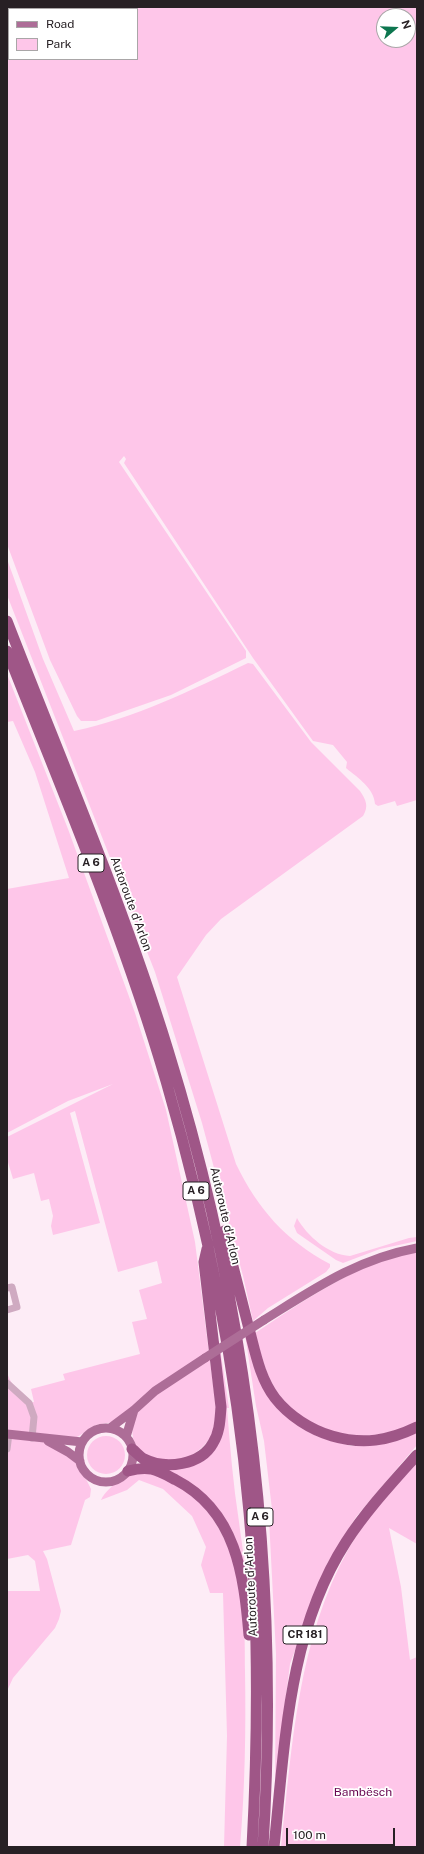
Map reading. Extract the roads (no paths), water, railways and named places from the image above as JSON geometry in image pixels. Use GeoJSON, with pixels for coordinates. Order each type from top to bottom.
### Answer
{"type":"FeatureCollection","features":[{"type":"Feature","properties":{"kind":"highway","name":"Autoroute d'Arlon"},"geometry":{"type":"LineString","coordinates":[[7,621],[130,936],[168,1050],[207,1190],[232,1306],[245,1391],[260,1511],[266,1604],[268,1691],[263,1847]]}},
{"type":"Feature","properties":{"kind":"highway","name":"Autoroute d'Arlon"},"geometry":{"type":"LineString","coordinates":[[7,651],[79,832],[143,1006],[182,1138],[209,1244],[234,1384],[249,1512],[257,1691],[252,1847]]}},
{"type":"Feature","properties":{"kind":"highway","name":"A 6"},"geometry":{"type":"LineString","coordinates":[[207,1190],[220,1217],[261,1372],[275,1398],[296,1418],[318,1432],[351,1442],[378,1441],[404,1434],[417,1427]]}},
{"type":"Feature","properties":{"kind":"highway"},"geometry":{"type":"LineString","coordinates":[[132,1449],[144,1459],[172,1464],[184,1463],[193,1460],[207,1451],[214,1442],[219,1428],[221,1407],[204,1262],[209,1244]]}},
{"type":"Feature","properties":{"kind":"highway","name":"CR 181"},"geometry":{"type":"LineString","coordinates":[[274,1847],[293,1690],[304,1639],[314,1604],[346,1543],[361,1521],[417,1455]]}},
{"type":"Feature","properties":{"kind":"highway","name":"A 6"},"geometry":{"type":"LineString","coordinates":[[128,1470],[148,1467],[159,1470],[181,1482],[208,1504],[222,1524],[233,1547],[241,1571],[246,1603],[250,1668],[257,1691]]}},
{"type":"Feature","properties":{"kind":"main road"},"geometry":{"type":"LineString","coordinates":[[110,1428],[134,1410],[155,1390],[264,1320],[345,1271],[382,1256],[417,1248]]}},
{"type":"Feature","properties":{"kind":"main road"},"geometry":{"type":"LineString","coordinates":[[126,1437],[134,1410]]}},
{"type":"Feature","properties":{"kind":"main road"},"geometry":{"type":"LineString","coordinates":[[110,1428],[122,1432],[132,1449],[131,1464],[128,1470],[115,1480],[100,1481],[87,1474],[80,1461],[79,1455],[82,1442],[94,1430],[110,1428]]}},
{"type":"Feature","properties":{"kind":"main road"},"geometry":{"type":"LineString","coordinates":[[8,1434],[32,1438],[82,1442]]}},
{"type":"Feature","properties":{"kind":"main road"},"geometry":{"type":"LineString","coordinates":[[45,1439],[68,1452],[80,1461]]}},
{"type":"Feature","properties":{"kind":"street"},"geometry":{"type":"LineString","coordinates":[[7,1288],[12,1287],[17,1308],[7,1310]]}},
{"type":"Feature","properties":{"kind":"street"},"geometry":{"type":"LineString","coordinates":[[7,1383],[29,1403],[34,1417],[32,1438]]}},
{"type":"Feature","properties":{"kind":"street"},"geometry":{"type":"LineString","coordinates":[[7,1449],[8,1434]]}},
{"type":"Feature","properties":{"kind":"park label","name":"Bambësch"},"geometry":{"type":"Point","coordinates":[363,1792]}}]}
